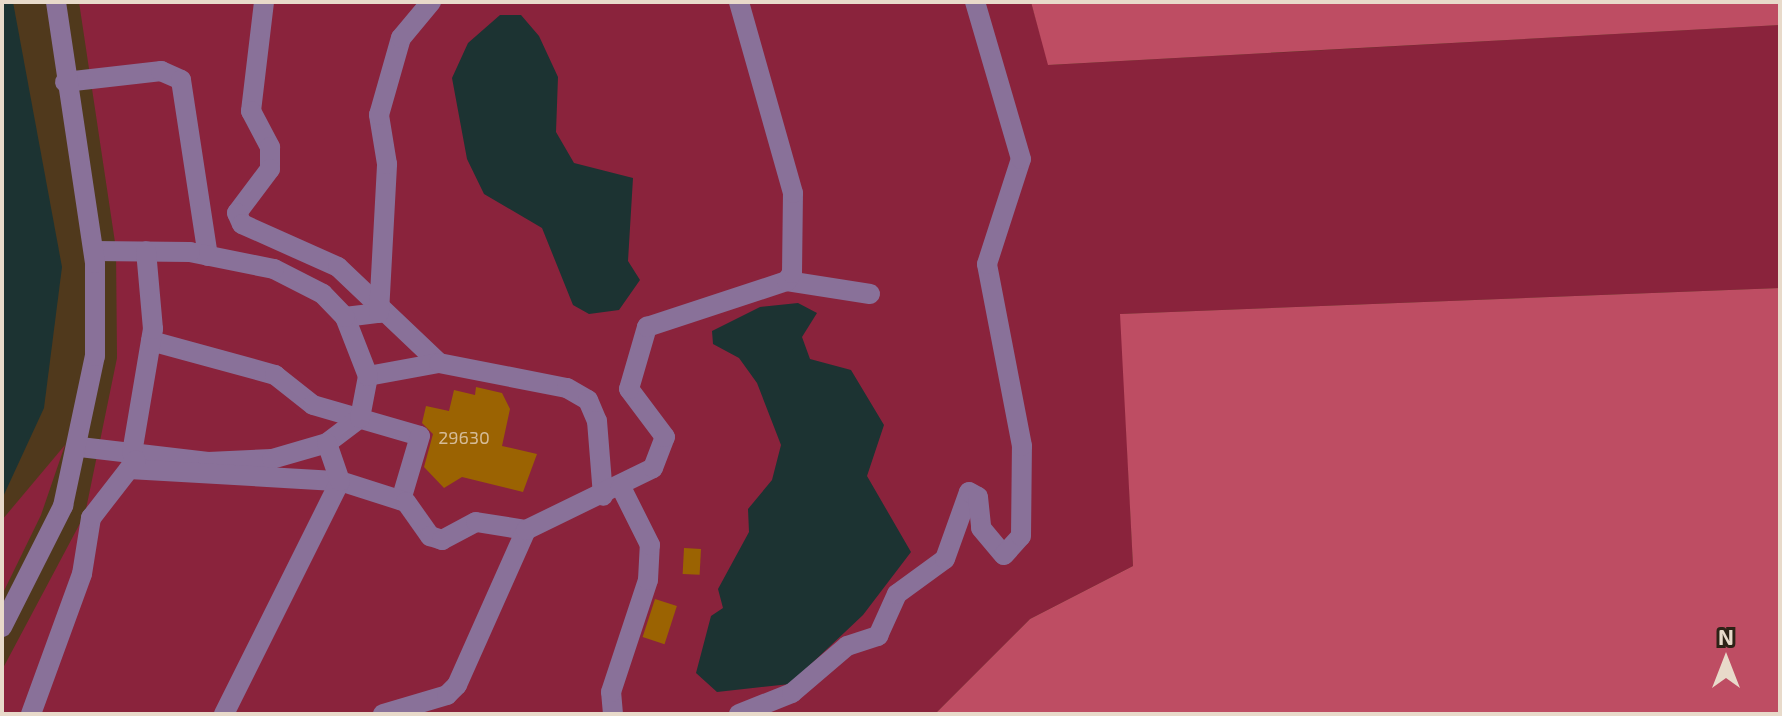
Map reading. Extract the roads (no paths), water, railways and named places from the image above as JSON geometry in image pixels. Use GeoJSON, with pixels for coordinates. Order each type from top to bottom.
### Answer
{"type":"FeatureCollection","features":[{"type":"Feature","properties":{"kind":"street"},"geometry":{"type":"LineString","coordinates":[[2,627],[47,546],[80,447],[95,356],[94,251],[65,82],[56,2]]}},
{"type":"Feature","properties":{"kind":"street"},"geometry":{"type":"LineString","coordinates":[[264,2],[251,111],[270,147],[270,169],[237,213],[242,224],[338,267],[366,289],[379,313],[439,363]]}},
{"type":"Feature","properties":{"kind":"street"},"geometry":{"type":"LineString","coordinates":[[379,313],[387,164],[379,115],[401,38],[431,2]]}},
{"type":"Feature","properties":{"kind":"street"},"geometry":{"type":"LineString","coordinates":[[739,2],[793,193],[795,260],[787,281]]}},
{"type":"Feature","properties":{"kind":"street"},"geometry":{"type":"LineString","coordinates":[[739,714],[792,693],[847,646],[878,636],[897,594],[945,559],[969,492],[978,497],[981,528],[1004,555],[1021,536],[1022,446],[987,264],[1021,159],[975,2]]}},
{"type":"Feature","properties":{"kind":"street"},"geometry":{"type":"LineString","coordinates":[[65,82],[161,71],[181,80],[208,256]]}},
{"type":"Feature","properties":{"kind":"street"},"geometry":{"type":"LineString","coordinates":[[94,251],[208,256],[274,269],[323,294],[345,317],[368,376],[360,418],[327,443],[272,459],[208,462],[134,459]]}},
{"type":"Feature","properties":{"kind":"street"},"geometry":{"type":"LineString","coordinates":[[31,714],[82,574],[91,518],[134,459],[151,341],[146,251]]}},
{"type":"Feature","properties":{"kind":"street"},"geometry":{"type":"LineString","coordinates":[[80,447],[134,459],[340,481],[401,500],[430,536],[442,540],[476,522],[526,530],[612,491],[653,468],[664,447],[651,413],[629,389],[647,327],[787,281],[870,294]]}},
{"type":"Feature","properties":{"kind":"street"},"geometry":{"type":"LineString","coordinates":[[345,317],[379,313]]}},
{"type":"Feature","properties":{"kind":"street"},"geometry":{"type":"LineString","coordinates":[[151,341],[275,375],[313,405],[420,436],[401,500]]}},
{"type":"Feature","properties":{"kind":"street"},"geometry":{"type":"LineString","coordinates":[[368,376],[439,363],[567,388],[588,400],[612,491],[650,545],[648,580],[611,692],[613,714]]}},
{"type":"Feature","properties":{"kind":"street"},"geometry":{"type":"LineString","coordinates":[[224,714],[340,481],[327,443]]}},
{"type":"Feature","properties":{"kind":"street"},"geometry":{"type":"LineString","coordinates":[[383,714],[447,695],[457,685],[526,530]]}},
{"type":"Feature","properties":{"kind":"water"},"geometry":{"type":"Polygon","coordinates":[[[2,2],[13,2],[62,267],[44,408],[2,499],[2,2]]]}},
{"type":"Feature","properties":{"kind":"water"},"geometry":{"type":"Polygon","coordinates":[[[500,15],[521,15],[539,36],[558,77],[556,132],[574,163],[633,178],[628,261],[640,280],[619,310],[589,314],[573,305],[542,228],[484,194],[467,159],[452,78],[468,43],[500,15]]]}},
{"type":"Feature","properties":{"kind":"water"},"geometry":{"type":"Polygon","coordinates":[[[798,303],[817,313],[802,337],[810,359],[851,370],[884,425],[867,476],[911,552],[863,615],[790,684],[717,692],[696,673],[711,616],[723,608],[718,589],[749,532],[748,509],[772,480],[781,445],[757,383],[739,358],[713,344],[712,331],[760,307],[798,303]]]}}]}
